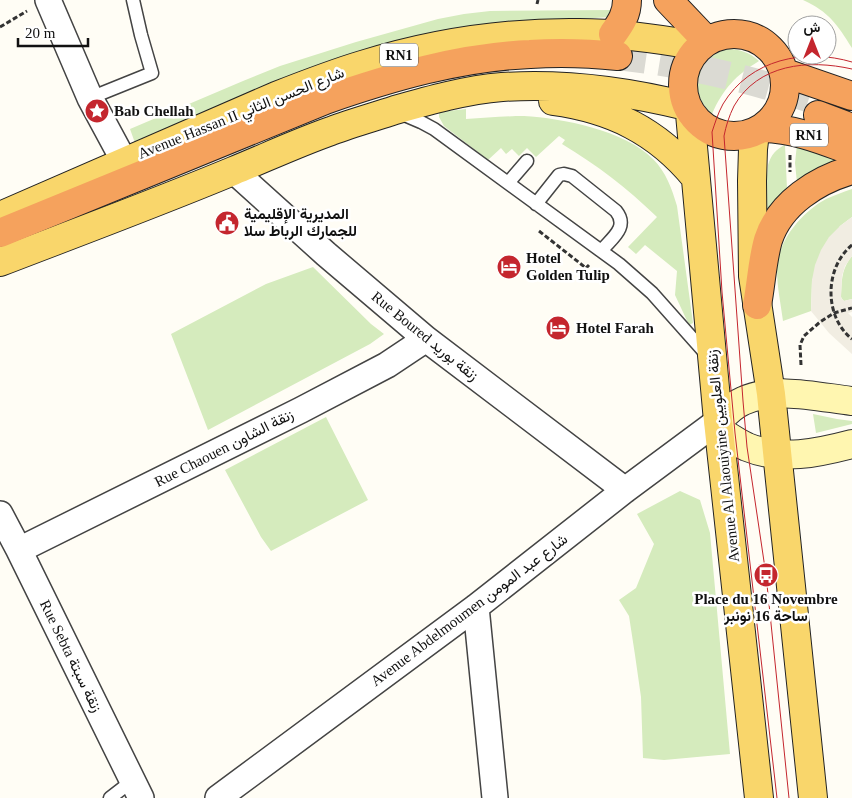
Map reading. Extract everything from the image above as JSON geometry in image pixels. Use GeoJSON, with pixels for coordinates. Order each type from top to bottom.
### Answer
{"type":"FeatureCollection","features":[{"type":"Feature","properties":{"kind":"highway"},"geometry":{"type":"LineString","coordinates":[[617,53],[623,19],[627,9],[627,0]]}},
{"type":"Feature","properties":{"kind":"highway"},"geometry":{"type":"LineString","coordinates":[[668,0],[703,44],[692,54],[684,74],[683,96],[688,110]]}},
{"type":"Feature","properties":{"kind":"highway","name":"RN1"},"geometry":{"type":"LineString","coordinates":[[688,110],[699,125],[712,132],[724,136],[745,136],[759,130],[772,120],[784,98],[786,86],[785,73],[780,60],[760,41],[748,36],[734,34],[720,36],[703,44]]}},
{"type":"Feature","properties":{"kind":"highway"},"geometry":{"type":"LineString","coordinates":[[0,232],[325,100],[367,85],[411,73],[499,56],[617,53]]}},
{"type":"Feature","properties":{"kind":"highway"},"geometry":{"type":"LineString","coordinates":[[0,245],[332,110],[385,92],[444,78],[494,71],[568,68],[617,53]]}},
{"type":"Feature","properties":{"kind":"highway"},"geometry":{"type":"LineString","coordinates":[[785,73],[852,96]]}},
{"type":"Feature","properties":{"kind":"highway"},"geometry":{"type":"LineString","coordinates":[[852,114],[819,109],[852,128]]}},
{"type":"Feature","properties":{"kind":"highway","name":"RN1"},"geometry":{"type":"LineString","coordinates":[[759,130],[785,130],[805,134],[852,151]]}},
{"type":"Feature","properties":{"kind":"highway"},"geometry":{"type":"LineString","coordinates":[[758,306],[768,239],[780,216],[788,206],[811,188],[825,180],[852,170]]}},
{"type":"Feature","properties":{"kind":"main road","name":"Avenue Hassan II شارع الحسن الثاني"},"geometry":{"type":"LineString","coordinates":[[0,216],[293,89],[362,65],[406,53],[459,42],[515,35],[580,33],[617,53],[663,40],[703,44]]}},
{"type":"Feature","properties":{"kind":"main road","name":"RN1"},"geometry":{"type":"LineString","coordinates":[[0,262],[234,171],[332,130],[427,101],[467,92],[501,87],[568,87],[654,98],[688,110]]}},
{"type":"Feature","properties":{"kind":"main road"},"geometry":{"type":"LineString","coordinates":[[427,101],[456,102],[512,98],[540,99],[594,109],[644,130],[672,151],[695,178]]}},
{"type":"Feature","properties":{"kind":"main road","name":"Avenue Al Alaouiyine زنقة العلويين"},"geometry":{"type":"LineString","coordinates":[[688,110],[719,426],[759,798]]}},
{"type":"Feature","properties":{"kind":"main road"},"geometry":{"type":"LineString","coordinates":[[759,130],[752,165],[752,262],[771,394],[813,798]]}},
{"type":"Feature","properties":{"kind":"street"},"geometry":{"type":"LineString","coordinates":[[39,4],[90,98],[120,163]]}},
{"type":"Feature","properties":{"kind":"street","name":"Rue Boured زنقة بوريد"},"geometry":{"type":"LineString","coordinates":[[234,171],[326,254],[426,340],[625,490]]}},
{"type":"Feature","properties":{"kind":"street","name":"Rue Chaouen زنقة الشاون"},"geometry":{"type":"LineString","coordinates":[[19,550],[301,410],[387,364],[426,340]]}},
{"type":"Feature","properties":{"kind":"street"},"geometry":{"type":"LineString","coordinates":[[852,401],[803,395],[771,394],[756,396],[733,406],[719,426],[747,447],[777,455],[809,454],[852,444]]}},
{"type":"Feature","properties":{"kind":"street","name":"Avenue Abdelmoumen شارع عبد المومن"},"geometry":{"type":"LineString","coordinates":[[218,798],[476,607],[625,490],[719,426]]}},
{"type":"Feature","properties":{"kind":"street","name":"Rue Sebta زنقة سبتة"},"geometry":{"type":"LineString","coordinates":[[0,514],[136,789]]}},
{"type":"Feature","properties":{"kind":"street"},"geometry":{"type":"LineString","coordinates":[[476,607],[496,798]]}},
{"type":"Feature","properties":{"kind":"lane"},"geometry":{"type":"LineString","coordinates":[[90,98],[152,72],[141,35],[134,0]]}},
{"type":"Feature","properties":{"kind":"lane"},"geometry":{"type":"LineString","coordinates":[[393,111],[434,129],[602,250],[652,293],[714,363]]}},
{"type":"Feature","properties":{"kind":"lane"},"geometry":{"type":"LineString","coordinates":[[508,183],[527,161]]}},
{"type":"Feature","properties":{"kind":"lane"},"geometry":{"type":"LineString","coordinates":[[536,204],[559,176],[564,174],[572,176],[620,215],[621,225],[619,230],[602,250]]}},
{"type":"Feature","properties":{"kind":"lane"},"geometry":{"type":"LineString","coordinates":[[110,798],[136,789]]}},
{"type":"Feature","properties":{"kind":"path"},"geometry":{"type":"LineString","coordinates":[[0,27],[39,4]]}},
{"type":"Feature","properties":{"kind":"path"},"geometry":{"type":"LineString","coordinates":[[789,150],[791,175]]}},
{"type":"Feature","properties":{"kind":"path"},"geometry":{"type":"LineString","coordinates":[[852,246],[846,250],[839,261],[831,287],[834,313],[842,330],[852,340]]}},
{"type":"Feature","properties":{"kind":"path"},"geometry":{"type":"LineString","coordinates":[[801,364],[800,345],[804,336],[834,313],[852,308]]}},
{"type":"Feature","properties":{"kind":"green space"},"geometry":{"type":"Polygon","coordinates":[[[803,0],[852,0],[852,48],[837,26],[837,15],[827,15],[803,0]]]}},
{"type":"Feature","properties":{"kind":"green space"},"geometry":{"type":"Polygon","coordinates":[[[613,10],[611,17],[500,24],[135,143],[130,129],[280,66],[438,19],[490,11],[613,10]]]}},
{"type":"Feature","properties":{"kind":"green space"},"geometry":{"type":"Polygon","coordinates":[[[726,49],[744,52],[752,55],[759,61],[731,83],[712,114],[699,96],[698,77],[707,61],[715,54],[726,49]]]}},
{"type":"Feature","properties":{"kind":"green space"},"geometry":{"type":"Polygon","coordinates":[[[466,109],[466,119],[539,117],[593,128],[627,141],[653,159],[665,175],[677,206],[693,323],[689,325],[675,295],[677,271],[645,245],[636,254],[628,247],[657,217],[634,196],[588,160],[562,144],[565,140],[559,136],[536,157],[527,148],[519,156],[512,149],[506,154],[501,148],[488,160],[444,126],[439,117],[439,112],[466,109]]]}},
{"type":"Feature","properties":{"kind":"green space"},"geometry":{"type":"Polygon","coordinates":[[[797,144],[848,161],[797,183],[795,163],[797,144]]]}},
{"type":"Feature","properties":{"kind":"green space"},"geometry":{"type":"Polygon","coordinates":[[[785,145],[787,189],[762,228],[768,165],[774,153],[785,145]]]}},
{"type":"Feature","properties":{"kind":"green space"},"geometry":{"type":"Polygon","coordinates":[[[852,189],[852,217],[840,226],[812,280],[811,311],[783,321],[777,270],[781,248],[786,238],[800,220],[817,205],[826,199],[852,189]]]}},
{"type":"Feature","properties":{"kind":"green space"},"geometry":{"type":"Polygon","coordinates":[[[852,256],[852,299],[844,301],[841,297],[843,275],[852,256]]]}},
{"type":"Feature","properties":{"kind":"green space"},"geometry":{"type":"Polygon","coordinates":[[[313,267],[371,324],[384,334],[370,344],[208,430],[171,334],[266,284],[313,267]]]}},
{"type":"Feature","properties":{"kind":"green space"},"geometry":{"type":"Polygon","coordinates":[[[813,414],[852,421],[852,424],[816,433],[813,414]]]}},
{"type":"Feature","properties":{"kind":"green space"},"geometry":{"type":"Polygon","coordinates":[[[326,417],[368,500],[271,551],[261,537],[225,470],[326,417]]]}},
{"type":"Feature","properties":{"kind":"green space"},"geometry":{"type":"Polygon","coordinates":[[[680,491],[700,500],[710,533],[730,754],[664,760],[643,758],[641,697],[635,655],[629,616],[619,600],[636,588],[654,544],[637,514],[680,491]]]}},
{"type":"Feature","properties":{"kind":"shaded area"},"geometry":{"type":"Polygon","coordinates":[[[852,217],[852,256],[845,266],[842,276],[841,297],[844,301],[852,299],[852,312],[848,313],[852,317],[852,354],[829,333],[811,311],[812,280],[821,250],[829,237],[852,217]]]}},
{"type":"Feature","properties":{"kind":"tunnel"},"geometry":{"type":"LineString","coordinates":[[618,56],[670,63],[720,74],[820,102]]}},
{"type":"Feature","properties":{"kind":"tram line"},"geometry":{"type":"LineString","coordinates":[[777,798],[735,433],[722,292],[712,132],[721,107],[734,89],[748,76],[763,67],[798,57],[816,56],[852,62]]}},
{"type":"Feature","properties":{"kind":"tram line"},"geometry":{"type":"LineString","coordinates":[[789,798],[766,575],[747,447],[724,136],[732,110],[744,92],[756,81],[770,73],[802,65],[835,66],[852,69]]}},
{"type":"Feature","properties":{"kind":"place","name":"Bab Chellah"},"geometry":{"type":"Point","coordinates":[97,111]}},
{"type":"Feature","properties":{"kind":"place","name":"المديرية الإقليمية للجمارك الرباط سلا"},"geometry":{"type":"Point","coordinates":[227,223]}},
{"type":"Feature","properties":{"kind":"place","name":"Hotel Golden Tulip"},"geometry":{"type":"Point","coordinates":[509,267]}},
{"type":"Feature","properties":{"kind":"place","name":"Hotel Farah"},"geometry":{"type":"Point","coordinates":[558,328]}},
{"type":"Feature","properties":{"kind":"place","name":"Place du 16 Novembre ساحة 16 نونبر"},"geometry":{"type":"Point","coordinates":[766,575]}}]}
